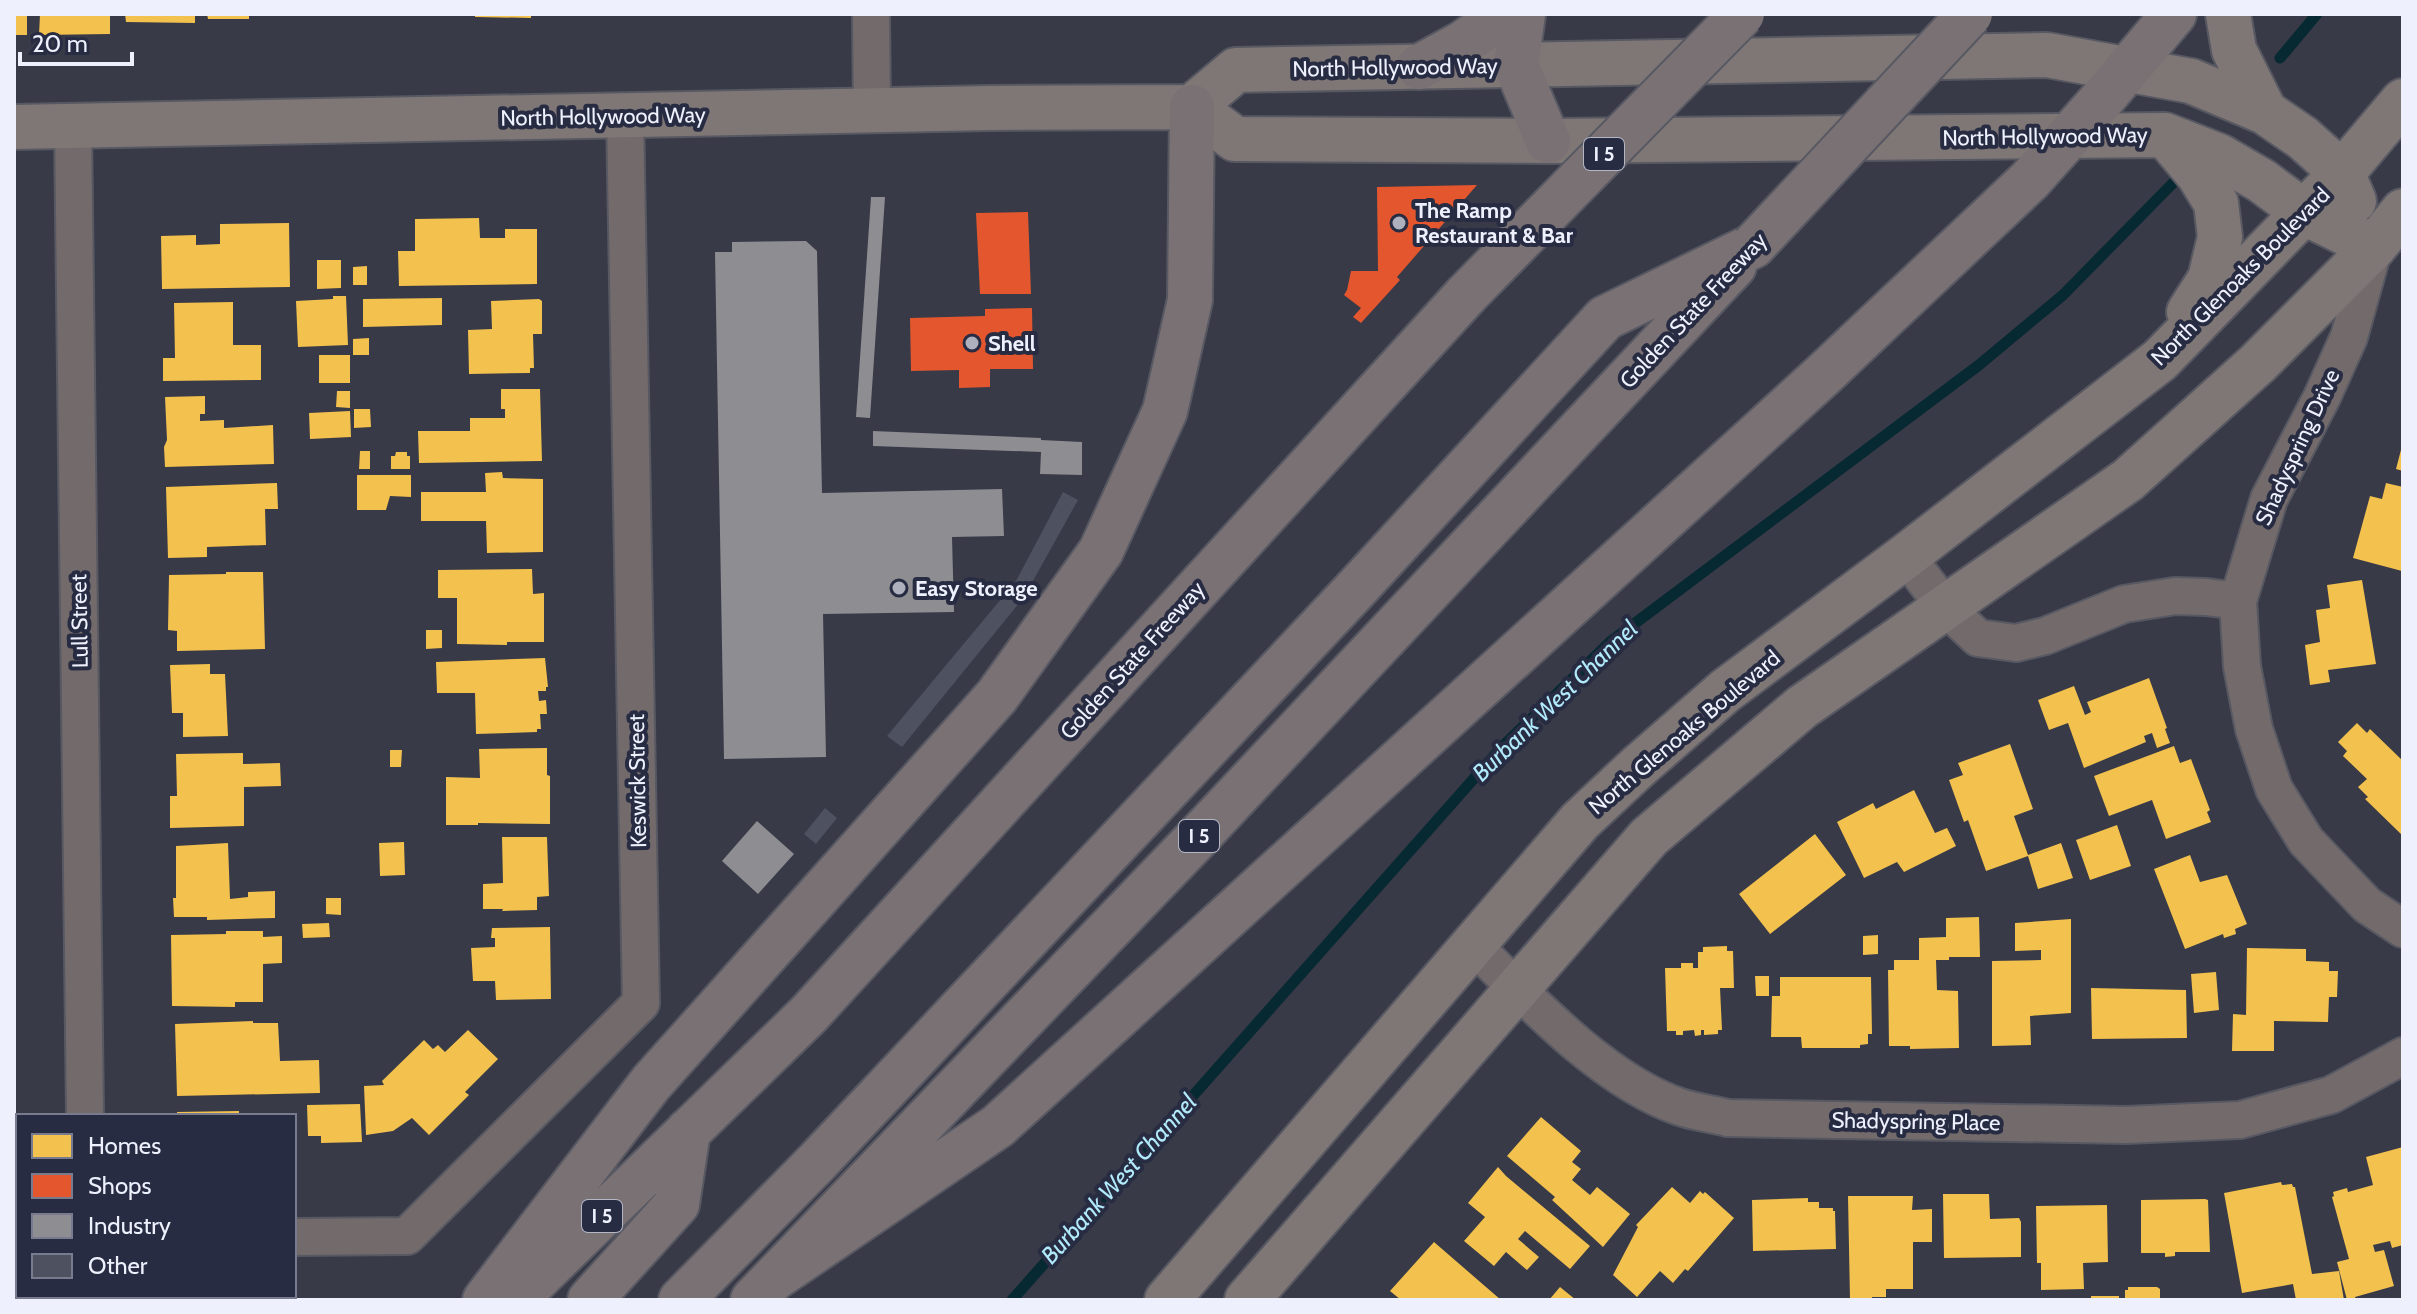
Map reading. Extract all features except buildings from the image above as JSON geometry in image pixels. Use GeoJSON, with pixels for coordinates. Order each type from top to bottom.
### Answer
{"type":"FeatureCollection","features":[{"type":"Feature","properties":{"kind":"highway"},"geometry":{"type":"LineString","coordinates":[[1419,67],[1463,43],[1504,14]]}},
{"type":"Feature","properties":{"kind":"highway"},"geometry":{"type":"LineString","coordinates":[[1523,14],[1516,65],[1548,141]]}},
{"type":"Feature","properties":{"kind":"highway","name":"Golden State Freeway"},"geometry":{"type":"LineString","coordinates":[[515,1300],[809,1014],[1466,295],[1742,14]]}},
{"type":"Feature","properties":{"kind":"highway","name":"Golden State Freeway"},"geometry":{"type":"LineString","coordinates":[[764,1288],[1187,849],[1970,14]]}},
{"type":"Feature","properties":{"kind":"highway"},"geometry":{"type":"LineString","coordinates":[[764,1288],[998,1126],[1823,375],[2030,180],[2174,14]]}},
{"type":"Feature","properties":{"kind":"highway"},"geometry":{"type":"LineString","coordinates":[[485,1300],[651,1083],[997,696],[1101,551],[1165,411],[1190,300],[1192,107]]}},
{"type":"Feature","properties":{"kind":"highway"},"geometry":{"type":"LineString","coordinates":[[681,1300],[840,1138],[1334,614],[1605,318],[1753,246]]}},
{"type":"Feature","properties":{"kind":"highway"},"geometry":{"type":"LineString","coordinates":[[590,1300],[677,1204],[688,1131]]}},
{"type":"Feature","properties":{"kind":"main road"},"geometry":{"type":"LineString","coordinates":[[2228,14],[2234,50],[2265,112]]}},
{"type":"Feature","properties":{"kind":"main road","name":"North Hollywood Way"},"geometry":{"type":"LineString","coordinates":[[1192,107],[1236,70],[2047,55],[2191,81],[2265,112],[2303,138],[2342,173],[2374,247]]}},
{"type":"Feature","properties":{"kind":"main road","name":"North Glenoaks Boulevard"},"geometry":{"type":"LineString","coordinates":[[1167,1300],[1580,821],[1725,691],[2160,360],[2305,213],[2403,101]]}},
{"type":"Feature","properties":{"kind":"main road","name":"North Hollywood Way"},"geometry":{"type":"LineString","coordinates":[[14,127],[1192,107],[1235,139],[1548,141],[2165,135],[2228,161],[2262,181],[2305,213],[2374,247]]}},
{"type":"Feature","properties":{"kind":"main road"},"geometry":{"type":"LineString","coordinates":[[2160,360],[2210,279],[2220,237],[2216,203],[2199,175],[2165,135]]}},
{"type":"Feature","properties":{"kind":"main road"},"geometry":{"type":"LineString","coordinates":[[1247,1300],[1649,837],[1802,707],[2128,480],[2258,363],[2374,247],[2403,211]]}},
{"type":"Feature","properties":{"kind":"street"},"geometry":{"type":"LineString","coordinates":[[871,14],[872,111]]}},
{"type":"Feature","properties":{"kind":"street","name":"Keswick Street"},"geometry":{"type":"LineString","coordinates":[[296,1237],[407,1236],[641,1003],[625,115]]}},
{"type":"Feature","properties":{"kind":"street","name":"Lull Street"},"geometry":{"type":"LineString","coordinates":[[73,126],[85,1114]]}},
{"type":"Feature","properties":{"kind":"street","name":"Shadyspring Drive"},"geometry":{"type":"LineString","coordinates":[[2374,247],[2349,337],[2269,499],[2238,601],[2242,666],[2254,729],[2274,789],[2306,841],[2367,905],[2403,929]]}},
{"type":"Feature","properties":{"kind":"street"},"geometry":{"type":"LineString","coordinates":[[1906,556],[1945,607],[1978,638],[2016,643],[2045,636],[2124,604],[2175,596],[2238,601]]}},
{"type":"Feature","properties":{"kind":"street","name":"Shadyspring Place"},"geometry":{"type":"LineString","coordinates":[[1474,946],[1561,1030],[1628,1082],[1679,1106],[1728,1118],[2126,1125],[2240,1120],[2331,1095],[2403,1056]]}},
{"type":"Feature","properties":{"kind":"waterway","name":"Burbank West Channel"},"geometry":{"type":"LineString","coordinates":[[2280,58],[2317,14]]}},
{"type":"Feature","properties":{"kind":"waterway","name":"Burbank West Channel"},"geometry":{"type":"LineString","coordinates":[[1012,1300],[1501,748],[1610,642],[1979,365],[2063,295],[2174,182]]}},
{"type":"Feature","properties":{"kind":"place","name":"The Ramp Restaurant & Bar"},"geometry":{"type":"Point","coordinates":[1399,223]}},
{"type":"Feature","properties":{"kind":"place","name":"Shell"},"geometry":{"type":"Point","coordinates":[972,343]}},
{"type":"Feature","properties":{"kind":"place","name":"Easy Storage"},"geometry":{"type":"Point","coordinates":[899,588]}}]}
